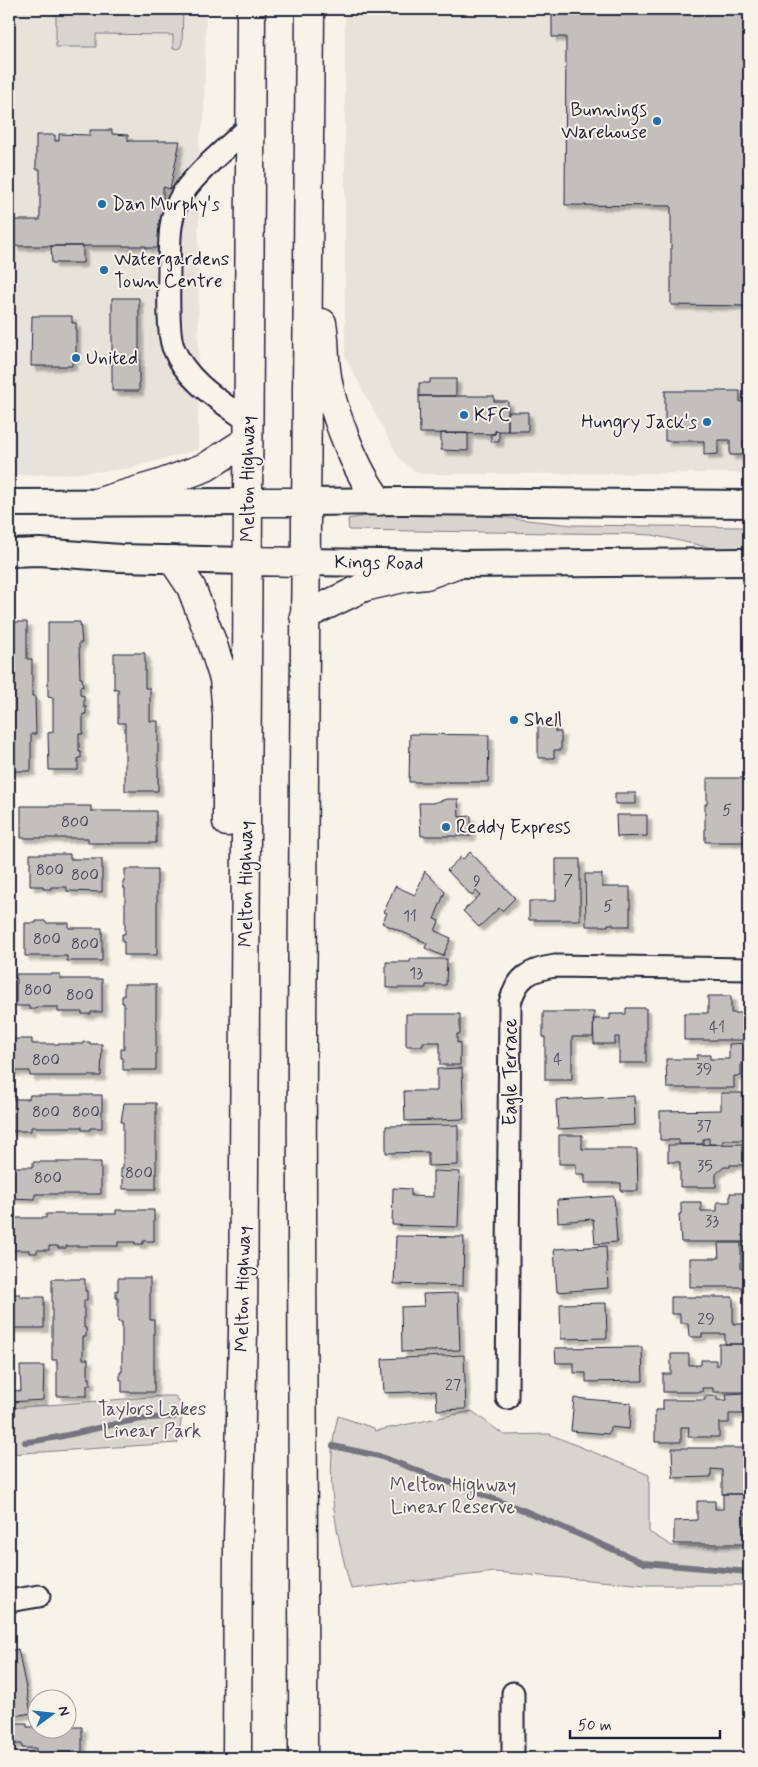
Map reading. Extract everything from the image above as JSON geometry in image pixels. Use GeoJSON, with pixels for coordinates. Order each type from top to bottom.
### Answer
{"type":"FeatureCollection","features":[{"type":"Feature","properties":{"kind":"highway","name":"Melton Highway"},"geometry":{"type":"LineString","coordinates":[[237,1758],[238,1542],[243,1332],[251,9]]}},
{"type":"Feature","properties":{"kind":"highway"},"geometry":{"type":"LineString","coordinates":[[303,1758],[302,1023],[306,243],[310,9]]}},
{"type":"Feature","properties":{"kind":"highway"},"geometry":{"type":"LineString","coordinates":[[306,243],[324,333],[326,371],[330,389],[358,466],[367,484],[379,501]]}},
{"type":"Feature","properties":{"kind":"highway"},"geometry":{"type":"LineString","coordinates":[[99,502],[206,468],[248,431]]}},
{"type":"Feature","properties":{"kind":"highway"},"geometry":{"type":"LineString","coordinates":[[248,502],[305,502]]}},
{"type":"Feature","properties":{"kind":"highway"},"geometry":{"type":"LineString","coordinates":[[173,560],[191,587],[224,679],[227,716],[226,908],[245,1070]]}},
{"type":"Feature","properties":{"kind":"highway","name":"Kings Road"},"geometry":{"type":"LineString","coordinates":[[247,561],[304,562]]}},
{"type":"Feature","properties":{"kind":"highway"},"geometry":{"type":"LineString","coordinates":[[304,616],[364,587],[407,577],[426,575],[456,564]]}},
{"type":"Feature","properties":{"kind":"main road"},"geometry":{"type":"LineString","coordinates":[[9,503],[248,502]]}},
{"type":"Feature","properties":{"kind":"main road"},"geometry":{"type":"LineString","coordinates":[[305,502],[749,504]]}},
{"type":"Feature","properties":{"kind":"main road"},"geometry":{"type":"LineString","coordinates":[[567,504],[600,520],[720,520],[749,522]]}},
{"type":"Feature","properties":{"kind":"main road","name":"Kings Road"},"geometry":{"type":"LineString","coordinates":[[9,553],[40,552],[173,560],[247,561]]}},
{"type":"Feature","properties":{"kind":"main road","name":"Kings Road"},"geometry":{"type":"LineString","coordinates":[[304,562],[456,564],[749,562]]}},
{"type":"Feature","properties":{"kind":"street"},"geometry":{"type":"LineString","coordinates":[[248,431],[203,388],[179,359],[170,333],[169,278],[171,224],[179,198],[202,172],[250,126]]}},
{"type":"Feature","properties":{"kind":"street","name":"Eagle Terrace"},"geometry":{"type":"LineString","coordinates":[[507,1398],[510,1003],[514,989],[520,980],[528,974],[555,966],[749,968]]}},
{"type":"Feature","properties":{"kind":"street"},"geometry":{"type":"LineString","coordinates":[[9,1601],[39,1596]]}},
{"type":"Feature","properties":{"kind":"street"},"geometry":{"type":"LineString","coordinates":[[513,1693],[513,1758]]}},
{"type":"Feature","properties":{"kind":"shaded area","name":"Watergardens Town Centre"},"geometry":{"type":"Polygon","coordinates":[[[9,9],[206,9],[204,120],[199,142],[198,450],[126,469],[68,474],[9,475],[9,9]]]}},
{"type":"Feature","properties":{"kind":"shaded area"},"geometry":{"type":"Polygon","coordinates":[[[345,9],[749,9],[749,473],[422,474],[414,471],[399,458],[345,357],[345,9]]]}},
{"type":"Feature","properties":{"kind":"green space"},"geometry":{"type":"Polygon","coordinates":[[[56,9],[183,9],[182,43],[180,48],[173,49],[173,35],[96,34],[96,47],[56,47],[56,9]]]}},
{"type":"Feature","properties":{"kind":"green space"},"geometry":{"type":"Polygon","coordinates":[[[384,513],[472,514],[573,525],[740,527],[749,528],[749,551],[717,549],[652,535],[349,530],[348,519],[384,513]]]}},
{"type":"Feature","properties":{"kind":"green space","name":"Taylors Lakes Linear Park"},"geometry":{"type":"Polygon","coordinates":[[[175,1396],[183,1407],[178,1443],[9,1454],[9,1408],[175,1396]]]}},
{"type":"Feature","properties":{"kind":"green space","name":"Melton Highway Linear Reserve"},"geometry":{"type":"Polygon","coordinates":[[[472,1411],[504,1435],[549,1434],[649,1475],[649,1532],[672,1546],[749,1546],[749,1585],[647,1585],[495,1572],[351,1589],[336,1525],[333,1503],[332,1460],[338,1416],[374,1428],[375,1431],[472,1411]]]}},
{"type":"Feature","properties":{"kind":"building","name":"Bunnings Warehouse"},"geometry":{"type":"Polygon","coordinates":[[[552,9],[749,9],[749,306],[671,305],[671,206],[565,205],[566,37],[552,37],[552,9]]]}},
{"type":"Feature","properties":{"kind":"building","name":"Dan Murphy's"},"geometry":{"type":"Polygon","coordinates":[[[90,130],[112,130],[112,134],[128,135],[128,141],[180,141],[170,189],[163,187],[163,220],[159,220],[159,248],[146,248],[146,246],[14,246],[14,220],[40,220],[40,169],[36,169],[36,135],[55,135],[55,141],[59,141],[59,134],[90,135],[90,130]]]}},
{"type":"Feature","properties":{"kind":"building"},"geometry":{"type":"Polygon","coordinates":[[[51,246],[83,246],[83,263],[52,263],[51,246]]]}},
{"type":"Feature","properties":{"kind":"building"},"geometry":{"type":"Polygon","coordinates":[[[112,298],[139,298],[139,391],[112,391],[112,298]]]}},
{"type":"Feature","properties":{"kind":"building"},"geometry":{"type":"Polygon","coordinates":[[[32,316],[72,316],[72,323],[76,323],[76,359],[72,359],[72,366],[31,366],[32,316]]]}},
{"type":"Feature","properties":{"kind":"building"},"geometry":{"type":"Polygon","coordinates":[[[430,379],[456,379],[456,396],[419,396],[419,383],[430,383],[430,379]]]}},
{"type":"Feature","properties":{"kind":"building","name":"Hungry Jack's"},"geometry":{"type":"Polygon","coordinates":[[[665,391],[740,391],[740,402],[745,402],[745,406],[749,406],[749,439],[743,441],[744,455],[730,455],[730,440],[718,440],[718,454],[704,455],[704,441],[665,441],[665,391]]]}},
{"type":"Feature","properties":{"kind":"building","name":"KFC"},"geometry":{"type":"Polygon","coordinates":[[[419,396],[494,396],[494,401],[508,401],[508,431],[495,431],[495,434],[420,433],[419,396]]]}},
{"type":"Feature","properties":{"kind":"building"},"geometry":{"type":"Polygon","coordinates":[[[508,412],[528,412],[528,431],[508,431],[508,412]]]}},
{"type":"Feature","properties":{"kind":"building"},"geometry":{"type":"Polygon","coordinates":[[[495,431],[499,431],[499,442],[491,442],[491,434],[495,434],[495,431]]]}},
{"type":"Feature","properties":{"kind":"building"},"geometry":{"type":"Polygon","coordinates":[[[441,433],[468,433],[468,451],[441,450],[441,433]]]}},
{"type":"Feature","properties":{"kind":"building"},"geometry":{"type":"Polygon","coordinates":[[[9,622],[27,622],[27,659],[32,659],[32,696],[35,696],[36,734],[31,734],[31,771],[9,771],[9,622]]]}},
{"type":"Feature","properties":{"kind":"building"},"geometry":{"type":"Polygon","coordinates":[[[48,622],[80,622],[82,643],[79,643],[80,678],[82,678],[83,687],[80,686],[80,695],[84,696],[86,714],[83,714],[83,734],[79,734],[81,758],[78,758],[78,770],[49,770],[48,733],[53,732],[53,698],[48,697],[48,622]]]}},
{"type":"Feature","properties":{"kind":"building"},"geometry":{"type":"Polygon","coordinates":[[[114,653],[145,653],[145,688],[150,688],[150,721],[158,721],[158,791],[125,791],[125,723],[118,723],[118,689],[114,689],[114,653]]]}},
{"type":"Feature","properties":{"kind":"building"},"geometry":{"type":"Polygon","coordinates":[[[538,724],[555,724],[555,732],[561,732],[561,750],[554,750],[554,758],[538,758],[538,724]]]}},
{"type":"Feature","properties":{"kind":"building"},"geometry":{"type":"Polygon","coordinates":[[[410,734],[489,735],[488,782],[409,782],[410,734]]]}},
{"type":"Feature","properties":{"kind":"building"},"geometry":{"type":"Polygon","coordinates":[[[707,778],[749,778],[749,842],[705,842],[707,778]]]}},
{"type":"Feature","properties":{"kind":"building"},"geometry":{"type":"Polygon","coordinates":[[[615,793],[636,793],[636,804],[615,804],[615,793]]]}},
{"type":"Feature","properties":{"kind":"building","name":"Reddy Express"},"geometry":{"type":"Polygon","coordinates":[[[447,799],[458,799],[459,817],[471,816],[471,836],[421,836],[419,803],[432,803],[447,799]]]}},
{"type":"Feature","properties":{"kind":"building"},"geometry":{"type":"Polygon","coordinates":[[[21,806],[91,806],[91,811],[156,811],[156,843],[88,843],[88,838],[21,838],[21,806]]]}},
{"type":"Feature","properties":{"kind":"building"},"geometry":{"type":"Polygon","coordinates":[[[616,815],[647,815],[647,836],[617,837],[616,815]]]}},
{"type":"Feature","properties":{"kind":"building"},"geometry":{"type":"Polygon","coordinates":[[[470,852],[515,898],[502,911],[499,908],[479,927],[463,911],[480,895],[476,891],[472,896],[447,870],[461,857],[463,859],[470,852]]]}},
{"type":"Feature","properties":{"kind":"building"},"geometry":{"type":"Polygon","coordinates":[[[30,854],[70,854],[70,859],[102,859],[102,892],[67,891],[67,887],[43,889],[43,886],[30,886],[30,854]]]}},
{"type":"Feature","properties":{"kind":"building"},"geometry":{"type":"Polygon","coordinates":[[[556,859],[580,859],[580,920],[529,920],[529,901],[556,901],[556,859]]]}},
{"type":"Feature","properties":{"kind":"building"},"geometry":{"type":"Polygon","coordinates":[[[125,869],[157,869],[157,955],[124,955],[122,934],[125,934],[125,888],[123,888],[123,881],[125,881],[125,869]]]}},
{"type":"Feature","properties":{"kind":"building"},"geometry":{"type":"Polygon","coordinates":[[[425,871],[445,892],[434,919],[439,921],[435,931],[451,938],[443,956],[425,948],[427,943],[382,923],[387,913],[384,912],[395,886],[415,895],[425,871]]]}},
{"type":"Feature","properties":{"kind":"building"},"geometry":{"type":"Polygon","coordinates":[[[585,874],[602,874],[602,887],[630,887],[630,926],[613,926],[613,924],[608,924],[608,926],[586,926],[585,874]]]}},
{"type":"Feature","properties":{"kind":"building"},"geometry":{"type":"Polygon","coordinates":[[[36,921],[69,923],[69,928],[102,928],[102,961],[67,961],[67,956],[25,956],[25,923],[36,923],[36,921]]]}},
{"type":"Feature","properties":{"kind":"building"},"geometry":{"type":"Polygon","coordinates":[[[410,959],[447,959],[446,985],[426,985],[426,988],[386,988],[386,962],[410,962],[410,959]]]}},
{"type":"Feature","properties":{"kind":"building"},"geometry":{"type":"Polygon","coordinates":[[[16,974],[60,974],[60,979],[102,979],[102,1012],[82,1014],[82,1012],[58,1012],[58,1007],[36,1007],[36,1009],[29,1009],[29,1006],[16,1006],[16,974]]]}},
{"type":"Feature","properties":{"kind":"building"},"geometry":{"type":"Polygon","coordinates":[[[124,984],[156,984],[156,1070],[123,1070],[121,1049],[124,1049],[124,1003],[122,1003],[122,996],[124,996],[124,984]]]}},
{"type":"Feature","properties":{"kind":"building"},"geometry":{"type":"Polygon","coordinates":[[[708,996],[731,996],[731,1013],[749,1013],[749,1040],[684,1040],[684,1013],[708,1013],[708,996]]]}},
{"type":"Feature","properties":{"kind":"building"},"geometry":{"type":"Polygon","coordinates":[[[626,1008],[646,1008],[646,1063],[619,1063],[619,1037],[615,1037],[615,1044],[594,1044],[593,1019],[610,1019],[610,1014],[626,1014],[626,1008]]]}},
{"type":"Feature","properties":{"kind":"building"},"geometry":{"type":"Polygon","coordinates":[[[543,1012],[594,1012],[593,1037],[572,1037],[572,1080],[545,1080],[543,1012]]]}},
{"type":"Feature","properties":{"kind":"building"},"geometry":{"type":"Polygon","coordinates":[[[406,1014],[460,1014],[460,1034],[457,1034],[457,1043],[460,1042],[460,1065],[440,1065],[440,1042],[423,1042],[423,1046],[406,1046],[406,1014]]]}},
{"type":"Feature","properties":{"kind":"building"},"geometry":{"type":"Polygon","coordinates":[[[9,1039],[32,1039],[32,1044],[83,1044],[83,1042],[90,1042],[90,1044],[102,1044],[101,1076],[30,1076],[30,1071],[9,1071],[9,1039]]]}},
{"type":"Feature","properties":{"kind":"building"},"geometry":{"type":"Polygon","coordinates":[[[749,1043],[749,1063],[741,1063],[741,1076],[734,1076],[734,1088],[667,1088],[666,1059],[697,1059],[697,1055],[710,1055],[710,1059],[729,1059],[729,1044],[749,1043]]]}},
{"type":"Feature","properties":{"kind":"building"},"geometry":{"type":"Polygon","coordinates":[[[462,1068],[464,1119],[405,1121],[404,1091],[437,1091],[437,1069],[462,1068]]]}},
{"type":"Feature","properties":{"kind":"building"},"geometry":{"type":"Polygon","coordinates":[[[721,1093],[743,1093],[743,1113],[749,1113],[749,1140],[723,1140],[723,1144],[709,1144],[709,1138],[703,1139],[703,1144],[679,1144],[679,1140],[660,1140],[660,1111],[721,1110],[721,1093]]]}},
{"type":"Feature","properties":{"kind":"building"},"geometry":{"type":"Polygon","coordinates":[[[30,1095],[102,1095],[102,1128],[82,1130],[82,1127],[31,1127],[31,1131],[9,1131],[9,1099],[29,1099],[30,1095]]]}},
{"type":"Feature","properties":{"kind":"building"},"geometry":{"type":"Polygon","coordinates":[[[634,1096],[635,1125],[558,1129],[556,1100],[634,1096]]]}},
{"type":"Feature","properties":{"kind":"building"},"geometry":{"type":"Polygon","coordinates":[[[124,1103],[156,1103],[156,1189],[123,1189],[121,1168],[123,1168],[123,1122],[121,1122],[124,1103]]]}},
{"type":"Feature","properties":{"kind":"building"},"geometry":{"type":"Polygon","coordinates":[[[458,1125],[458,1165],[428,1166],[428,1152],[386,1153],[386,1126],[458,1125]]]}},
{"type":"Feature","properties":{"kind":"building"},"geometry":{"type":"Polygon","coordinates":[[[559,1135],[582,1135],[582,1149],[637,1149],[638,1191],[621,1191],[621,1183],[585,1183],[585,1174],[576,1174],[576,1164],[559,1164],[559,1135]]]}},
{"type":"Feature","properties":{"kind":"building"},"geometry":{"type":"Polygon","coordinates":[[[748,1144],[748,1165],[724,1167],[716,1174],[716,1187],[680,1187],[680,1162],[668,1162],[668,1145],[748,1144]]]}},
{"type":"Feature","properties":{"kind":"building"},"geometry":{"type":"Polygon","coordinates":[[[33,1162],[101,1162],[101,1194],[35,1194],[35,1199],[9,1198],[9,1167],[33,1167],[33,1162]]]}},
{"type":"Feature","properties":{"kind":"building"},"geometry":{"type":"Polygon","coordinates":[[[433,1171],[460,1172],[458,1227],[392,1225],[393,1188],[411,1189],[411,1196],[433,1197],[433,1171]]]}},
{"type":"Feature","properties":{"kind":"building"},"geometry":{"type":"Polygon","coordinates":[[[730,1193],[749,1193],[749,1214],[746,1214],[746,1242],[681,1242],[679,1214],[681,1214],[681,1202],[701,1202],[701,1211],[717,1211],[717,1202],[730,1202],[730,1193]]]}},
{"type":"Feature","properties":{"kind":"building"},"geometry":{"type":"Polygon","coordinates":[[[614,1196],[617,1242],[595,1244],[593,1219],[558,1222],[557,1200],[614,1196]]]}},
{"type":"Feature","properties":{"kind":"building"},"geometry":{"type":"Polygon","coordinates":[[[116,1210],[154,1210],[154,1241],[143,1241],[143,1244],[118,1242],[118,1246],[66,1246],[66,1248],[58,1248],[58,1246],[49,1246],[49,1250],[37,1250],[37,1253],[29,1253],[29,1250],[9,1250],[9,1218],[46,1218],[46,1214],[116,1214],[116,1210]]]}},
{"type":"Feature","properties":{"kind":"building"},"geometry":{"type":"Polygon","coordinates":[[[396,1236],[464,1237],[463,1286],[394,1284],[396,1236]]]}},
{"type":"Feature","properties":{"kind":"building"},"geometry":{"type":"Polygon","coordinates":[[[718,1243],[741,1243],[741,1269],[747,1269],[747,1287],[690,1287],[690,1258],[719,1258],[718,1243]]]}},
{"type":"Feature","properties":{"kind":"building"},"geometry":{"type":"Polygon","coordinates":[[[606,1246],[608,1288],[557,1292],[554,1249],[606,1246]]]}},
{"type":"Feature","properties":{"kind":"building"},"geometry":{"type":"Polygon","coordinates":[[[118,1278],[150,1278],[150,1320],[154,1320],[154,1392],[122,1392],[120,1372],[122,1372],[122,1322],[118,1322],[118,1298],[116,1298],[118,1278]]]}},
{"type":"Feature","properties":{"kind":"building"},"geometry":{"type":"Polygon","coordinates":[[[52,1279],[85,1279],[87,1300],[84,1300],[84,1328],[86,1328],[86,1337],[83,1337],[83,1359],[88,1359],[90,1385],[87,1385],[87,1396],[57,1396],[57,1360],[52,1360],[52,1279]]]}},
{"type":"Feature","properties":{"kind":"building"},"geometry":{"type":"Polygon","coordinates":[[[458,1293],[460,1350],[402,1352],[401,1307],[424,1306],[423,1294],[458,1293]]]}},
{"type":"Feature","properties":{"kind":"building"},"geometry":{"type":"Polygon","coordinates":[[[13,1294],[20,1294],[20,1297],[44,1297],[44,1328],[9,1328],[9,1297],[13,1297],[13,1294]]]}},
{"type":"Feature","properties":{"kind":"building"},"geometry":{"type":"Polygon","coordinates":[[[671,1297],[733,1297],[733,1324],[749,1324],[749,1344],[725,1344],[725,1334],[702,1334],[702,1337],[689,1337],[688,1323],[680,1323],[680,1314],[671,1314],[671,1297]]]}},
{"type":"Feature","properties":{"kind":"building"},"geometry":{"type":"Polygon","coordinates":[[[606,1303],[607,1338],[561,1339],[560,1304],[606,1303]]]}},
{"type":"Feature","properties":{"kind":"building"},"geometry":{"type":"Polygon","coordinates":[[[719,1344],[743,1344],[743,1360],[746,1360],[746,1392],[713,1392],[713,1388],[702,1388],[702,1392],[663,1392],[663,1374],[671,1374],[671,1354],[689,1354],[689,1365],[701,1365],[701,1360],[716,1360],[716,1365],[719,1365],[719,1344]]]}},
{"type":"Feature","properties":{"kind":"building"},"geometry":{"type":"Polygon","coordinates":[[[642,1347],[643,1381],[586,1382],[586,1373],[574,1373],[574,1363],[556,1363],[555,1348],[642,1347]]]}},
{"type":"Feature","properties":{"kind":"building"},"geometry":{"type":"Polygon","coordinates":[[[464,1355],[466,1409],[437,1410],[436,1391],[384,1393],[382,1359],[464,1355]]]}},
{"type":"Feature","properties":{"kind":"building"},"geometry":{"type":"Polygon","coordinates":[[[20,1366],[44,1366],[43,1400],[9,1402],[9,1390],[21,1391],[20,1366]]]}},
{"type":"Feature","properties":{"kind":"building"},"geometry":{"type":"Polygon","coordinates":[[[746,1393],[747,1414],[729,1414],[729,1423],[719,1423],[719,1437],[688,1437],[689,1427],[681,1427],[681,1442],[655,1442],[655,1410],[663,1410],[663,1400],[705,1400],[705,1396],[717,1396],[717,1400],[727,1400],[726,1394],[746,1393]]]}},
{"type":"Feature","properties":{"kind":"building"},"geometry":{"type":"Polygon","coordinates":[[[574,1398],[631,1403],[629,1429],[610,1427],[609,1434],[571,1431],[574,1398]]]}},
{"type":"Feature","properties":{"kind":"building"},"geometry":{"type":"Polygon","coordinates":[[[672,1448],[747,1448],[747,1494],[722,1494],[722,1470],[711,1469],[711,1477],[673,1478],[672,1448]]]}},
{"type":"Feature","properties":{"kind":"building"},"geometry":{"type":"Polygon","coordinates":[[[723,1494],[747,1494],[747,1514],[744,1514],[744,1544],[674,1544],[674,1521],[697,1520],[697,1501],[715,1501],[715,1509],[723,1509],[723,1494]]]}},
{"type":"Feature","properties":{"kind":"building"},"geometry":{"type":"Polygon","coordinates":[[[18,1649],[28,1698],[28,1714],[9,1717],[9,1651],[18,1649]]]}},
{"type":"Feature","properties":{"kind":"building"},"geometry":{"type":"Polygon","coordinates":[[[9,1723],[27,1723],[28,1740],[78,1740],[78,1727],[82,1727],[82,1753],[59,1753],[59,1758],[36,1758],[36,1748],[22,1748],[22,1744],[9,1744],[9,1723]]]}},
{"type":"Feature","properties":{"kind":"waterway"},"geometry":{"type":"LineString","coordinates":[[25,1442],[44,1440],[118,1423],[174,1417]]}},
{"type":"Feature","properties":{"kind":"waterway"},"geometry":{"type":"LineString","coordinates":[[333,1446],[379,1456],[523,1510],[644,1563],[749,1572]]}},
{"type":"Feature","properties":{"kind":"place","name":"Bunnings Warehouse"},"geometry":{"type":"Point","coordinates":[657,121]}},
{"type":"Feature","properties":{"kind":"place","name":"Dan Murphy's"},"geometry":{"type":"Point","coordinates":[102,204]}},
{"type":"Feature","properties":{"kind":"place","name":"Watergardens Town Centre"},"geometry":{"type":"Point","coordinates":[104,270]}},
{"type":"Feature","properties":{"kind":"place","name":"United"},"geometry":{"type":"Point","coordinates":[76,358]}},
{"type":"Feature","properties":{"kind":"place","name":"KFC"},"geometry":{"type":"Point","coordinates":[464,415]}},
{"type":"Feature","properties":{"kind":"place","name":"Hungry Jack's"},"geometry":{"type":"Point","coordinates":[707,422]}},
{"type":"Feature","properties":{"kind":"place","name":"Shell"},"geometry":{"type":"Point","coordinates":[514,720]}},
{"type":"Feature","properties":{"kind":"place","name":"Reddy Express"},"geometry":{"type":"Point","coordinates":[446,827]}}]}
